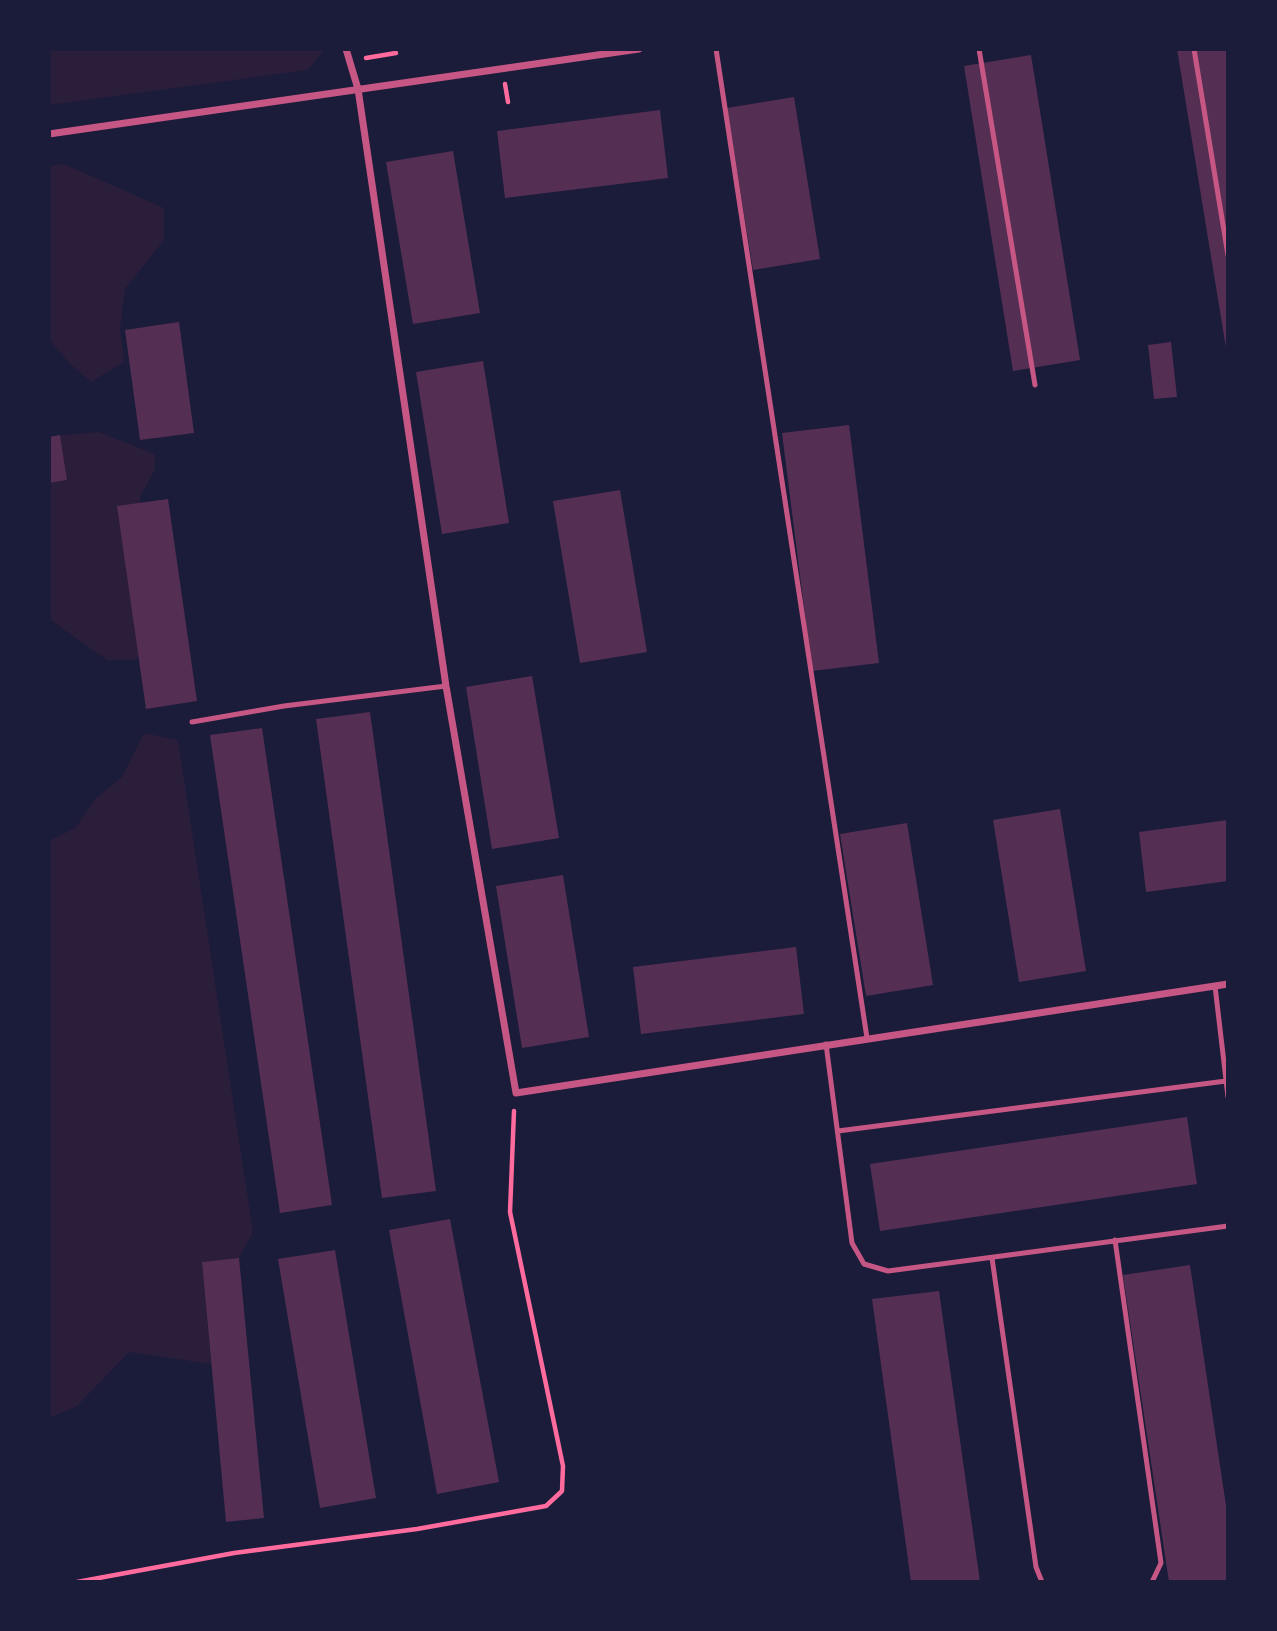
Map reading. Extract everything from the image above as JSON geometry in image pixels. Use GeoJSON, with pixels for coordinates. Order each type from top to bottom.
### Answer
{"type":"FeatureCollection","features":[{"type":"Feature","properties":{"kind":"street"},"geometry":{"type":"LineString","coordinates":[[346,49],[358,89],[446,686],[516,1093],[1228,984]]}},
{"type":"Feature","properties":{"kind":"street"},"geometry":{"type":"LineString","coordinates":[[49,134],[639,49]]}},
{"type":"Feature","properties":{"kind":"lane"},"geometry":{"type":"LineString","coordinates":[[716,49],[867,1038]]}},
{"type":"Feature","properties":{"kind":"lane"},"geometry":{"type":"LineString","coordinates":[[979,49],[1035,386]]}},
{"type":"Feature","properties":{"kind":"lane"},"geometry":{"type":"LineString","coordinates":[[1194,49],[1228,255]]}},
{"type":"Feature","properties":{"kind":"lane"},"geometry":{"type":"LineString","coordinates":[[192,722],[284,706],[446,686]]}},
{"type":"Feature","properties":{"kind":"lane"},"geometry":{"type":"LineString","coordinates":[[1214,986],[1228,1097]]}},
{"type":"Feature","properties":{"kind":"lane"},"geometry":{"type":"LineString","coordinates":[[826,1044],[852,1243],[864,1264],[888,1271],[1228,1226]]}},
{"type":"Feature","properties":{"kind":"lane"},"geometry":{"type":"LineString","coordinates":[[838,1131],[1226,1081]]}},
{"type":"Feature","properties":{"kind":"lane"},"geometry":{"type":"LineString","coordinates":[[1115,1240],[1161,1563],[1152,1582]]}},
{"type":"Feature","properties":{"kind":"lane"},"geometry":{"type":"LineString","coordinates":[[992,1258],[1036,1567],[1042,1582]]}},
{"type":"Feature","properties":{"kind":"path"},"geometry":{"type":"LineString","coordinates":[[77,1582],[234,1553],[417,1529],[546,1506],[562,1491],[563,1466],[510,1212],[510,1152],[516,1093]]}},
{"type":"Feature","properties":{"kind":"shaded area"},"geometry":{"type":"Polygon","coordinates":[[[49,49],[323,51],[308,70],[49,105],[49,49]]]}},
{"type":"Feature","properties":{"kind":"shaded area"},"geometry":{"type":"Polygon","coordinates":[[[64,164],[164,208],[164,240],[125,289],[120,329],[124,362],[91,382],[70,364],[49,339],[49,166],[64,164]]]}},
{"type":"Feature","properties":{"kind":"shaded area"},"geometry":{"type":"Polygon","coordinates":[[[99,432],[155,454],[155,469],[140,497],[158,623],[136,660],[107,660],[49,619],[49,483],[67,480],[60,435],[99,432]]]}},
{"type":"Feature","properties":{"kind":"shaded area"},"geometry":{"type":"Polygon","coordinates":[[[144,733],[178,740],[253,1232],[239,1258],[202,1262],[211,1364],[129,1352],[77,1406],[49,1418],[49,841],[75,828],[96,798],[122,777],[144,733]]]}},
{"type":"Feature","properties":{"kind":"building"},"geometry":{"type":"Polygon","coordinates":[[[1177,49],[1228,49],[1228,348],[1226,348],[1177,49]]]}},
{"type":"Feature","properties":{"kind":"building"},"geometry":{"type":"Polygon","coordinates":[[[1031,55],[1080,360],[1013,371],[964,66],[1031,55]]]}},
{"type":"Feature","properties":{"kind":"building"},"geometry":{"type":"Polygon","coordinates":[[[794,97],[820,259],[753,270],[727,108],[794,97]]]}},
{"type":"Feature","properties":{"kind":"building"},"geometry":{"type":"Polygon","coordinates":[[[660,110],[668,178],[505,198],[497,131],[660,110]]]}},
{"type":"Feature","properties":{"kind":"building"},"geometry":{"type":"Polygon","coordinates":[[[453,151],[480,313],[413,324],[386,162],[453,151]]]}},
{"type":"Feature","properties":{"kind":"building"},"geometry":{"type":"Polygon","coordinates":[[[179,322],[194,433],[140,440],[125,330],[179,322]]]}},
{"type":"Feature","properties":{"kind":"building"},"geometry":{"type":"Polygon","coordinates":[[[1171,342],[1177,397],[1154,399],[1148,345],[1171,342]]]}},
{"type":"Feature","properties":{"kind":"building"},"geometry":{"type":"Polygon","coordinates":[[[483,361],[509,523],[442,534],[416,372],[483,361]]]}},
{"type":"Feature","properties":{"kind":"building"},"geometry":{"type":"Polygon","coordinates":[[[849,425],[879,663],[812,671],[782,433],[849,425]]]}},
{"type":"Feature","properties":{"kind":"building"},"geometry":{"type":"Polygon","coordinates":[[[60,435],[67,480],[49,483],[49,437],[60,435]]]}},
{"type":"Feature","properties":{"kind":"building"},"geometry":{"type":"Polygon","coordinates":[[[620,490],[647,652],[580,663],[553,501],[620,490]]]}},
{"type":"Feature","properties":{"kind":"building"},"geometry":{"type":"Polygon","coordinates":[[[168,499],[197,701],[146,709],[117,506],[168,499]]]}},
{"type":"Feature","properties":{"kind":"building"},"geometry":{"type":"Polygon","coordinates":[[[532,676],[559,838],[492,849],[466,687],[532,676]]]}},
{"type":"Feature","properties":{"kind":"building"},"geometry":{"type":"Polygon","coordinates":[[[370,712],[436,1191],[382,1198],[316,719],[370,712]]]}},
{"type":"Feature","properties":{"kind":"building"},"geometry":{"type":"Polygon","coordinates":[[[262,728],[332,1205],[280,1213],[210,735],[262,728]]]}},
{"type":"Feature","properties":{"kind":"building"},"geometry":{"type":"Polygon","coordinates":[[[1060,809],[1086,971],[1019,982],[993,820],[1060,809]]]}},
{"type":"Feature","properties":{"kind":"building"},"geometry":{"type":"Polygon","coordinates":[[[1228,820],[1228,881],[1146,892],[1139,832],[1228,820]]]}},
{"type":"Feature","properties":{"kind":"building"},"geometry":{"type":"Polygon","coordinates":[[[907,823],[933,985],[866,996],[840,834],[907,823]]]}},
{"type":"Feature","properties":{"kind":"building"},"geometry":{"type":"Polygon","coordinates":[[[563,875],[589,1037],[522,1048],[496,886],[563,875]]]}},
{"type":"Feature","properties":{"kind":"building"},"geometry":{"type":"Polygon","coordinates":[[[796,947],[804,1014],[641,1034],[633,967],[796,947]]]}},
{"type":"Feature","properties":{"kind":"building"},"geometry":{"type":"Polygon","coordinates":[[[1187,1117],[1197,1184],[880,1231],[870,1164],[1187,1117]]]}},
{"type":"Feature","properties":{"kind":"building"},"geometry":{"type":"Polygon","coordinates":[[[450,1219],[499,1482],[437,1494],[389,1230],[450,1219]]]}},
{"type":"Feature","properties":{"kind":"building"},"geometry":{"type":"Polygon","coordinates":[[[335,1250],[376,1498],[320,1508],[278,1259],[335,1250]]]}},
{"type":"Feature","properties":{"kind":"building"},"geometry":{"type":"Polygon","coordinates":[[[239,1258],[264,1518],[226,1522],[202,1262],[239,1258]]]}},
{"type":"Feature","properties":{"kind":"building"},"geometry":{"type":"Polygon","coordinates":[[[1190,1265],[1228,1519],[1228,1582],[1169,1582],[1123,1275],[1190,1265]]]}},
{"type":"Feature","properties":{"kind":"building"},"geometry":{"type":"Polygon","coordinates":[[[939,1291],[980,1582],[911,1582],[872,1299],[939,1291]]]}}]}
